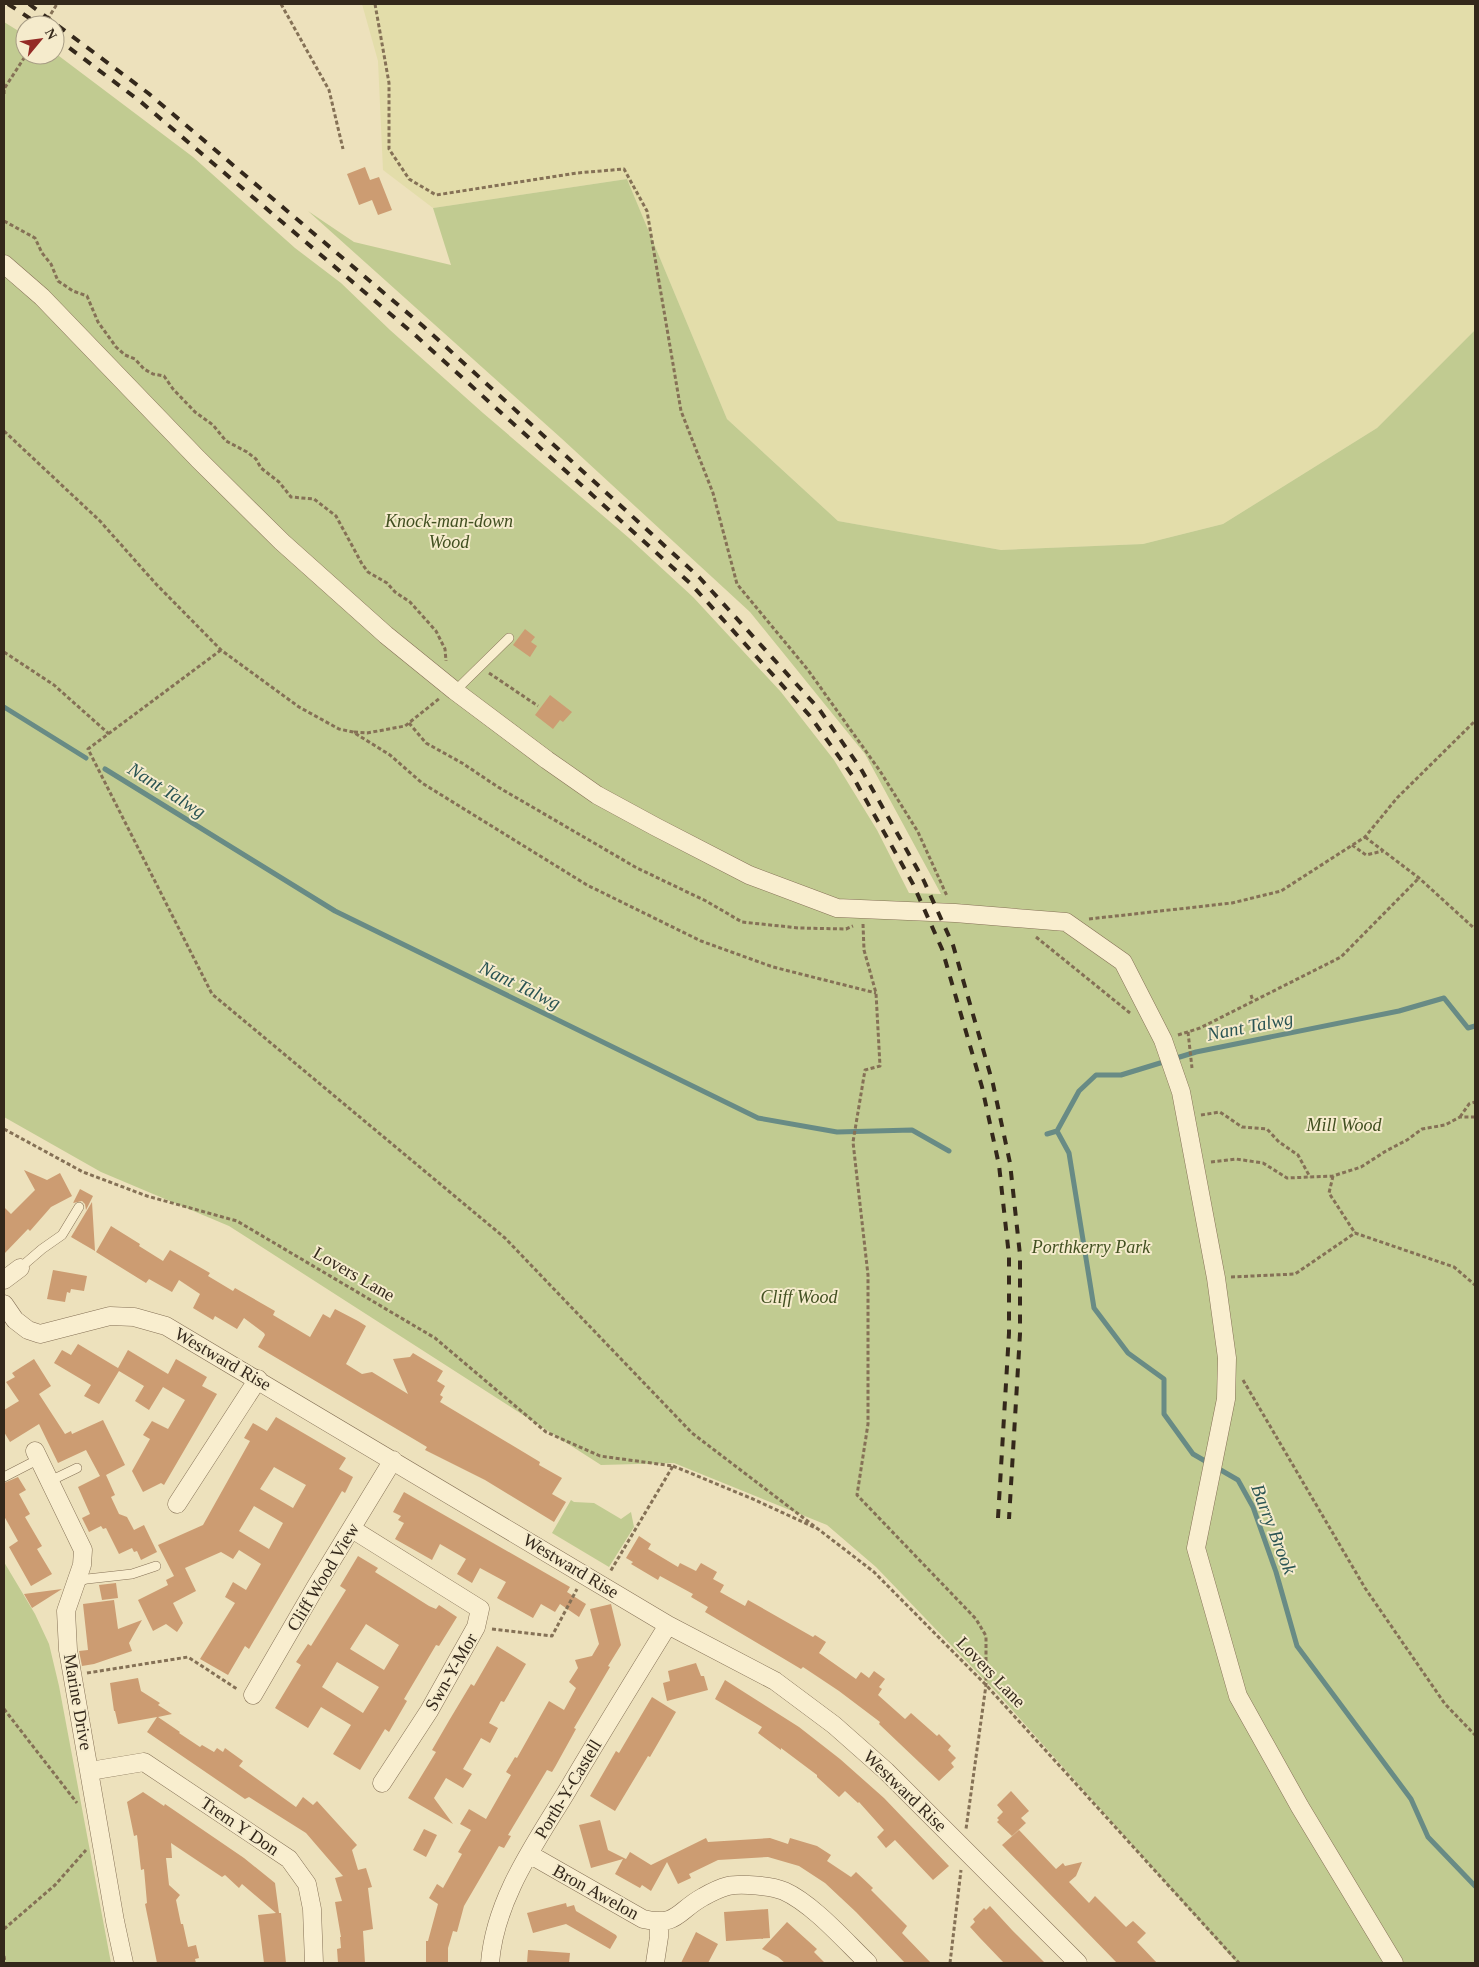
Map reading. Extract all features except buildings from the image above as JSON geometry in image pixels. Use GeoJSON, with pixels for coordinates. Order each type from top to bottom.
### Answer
{"type":"FeatureCollection","features":[{"type":"Feature","properties":{"kind":"street"},"geometry":{"type":"LineString","coordinates":[[4,264],[42,297],[198,459],[282,542],[386,635],[454,690],[583,785],[656,827],[749,875],[837,908],[955,913],[1066,922],[1122,962],[1165,1045],[1181,1092],[1216,1278],[1227,1358],[1226,1398],[1196,1548],[1238,1696],[1300,1807],[1394,1963]]}},
{"type":"Feature","properties":{"kind":"street"},"geometry":{"type":"LineString","coordinates":[[4,1280],[20,1268]]}},
{"type":"Feature","properties":{"kind":"street","name":"Westward Rise"},"geometry":{"type":"LineString","coordinates":[[5,1308],[15,1320],[28,1330],[40,1334],[110,1316],[134,1317],[166,1326],[258,1379],[602,1586],[774,1681],[834,1725],[886,1771],[1078,1963]]}},
{"type":"Feature","properties":{"kind":"street"},"geometry":{"type":"LineString","coordinates":[[177,1504],[258,1379]]}},
{"type":"Feature","properties":{"kind":"street","name":"Marine Drive"},"geometry":{"type":"LineString","coordinates":[[37,1455],[83,1550],[82,1565],[74,1583],[66,1611],[68,1650],[124,1963]]}},
{"type":"Feature","properties":{"kind":"street","name":"Cliff Wood View"},"geometry":{"type":"LineString","coordinates":[[253,1695],[314,1588],[393,1460]]}},
{"type":"Feature","properties":{"kind":"street","name":"Swn-Y-Mor"},"geometry":{"type":"LineString","coordinates":[[352,1529],[480,1609],[476,1628],[429,1710],[382,1784]]}},
{"type":"Feature","properties":{"kind":"street","name":"Porth-Y-Castell"},"geometry":{"type":"LineString","coordinates":[[490,1963],[496,1930],[507,1896],[529,1854],[668,1624]]}},
{"type":"Feature","properties":{"kind":"street","name":"Trem Y Don"},"geometry":{"type":"LineString","coordinates":[[90,1771],[144,1762],[288,1859],[307,1884],[312,1909],[314,1963]]}},
{"type":"Feature","properties":{"kind":"street","name":"Bron Awelon"},"geometry":{"type":"LineString","coordinates":[[529,1854],[643,1919],[659,1923],[679,1916],[702,1897],[728,1886],[753,1885],[783,1891],[806,1905],[868,1963]]}},
{"type":"Feature","properties":{"kind":"street"},"geometry":{"type":"LineString","coordinates":[[656,1963],[659,1923]]}},
{"type":"Feature","properties":{"kind":"lane"},"geometry":{"type":"LineString","coordinates":[[454,690],[509,638]]}},
{"type":"Feature","properties":{"kind":"lane"},"geometry":{"type":"LineString","coordinates":[[20,1268],[62,1235],[80,1207]]}},
{"type":"Feature","properties":{"kind":"lane"},"geometry":{"type":"LineString","coordinates":[[4,1477],[37,1455]]}},
{"type":"Feature","properties":{"kind":"lane"},"geometry":{"type":"LineString","coordinates":[[50,1482],[77,1468]]}},
{"type":"Feature","properties":{"kind":"lane"},"geometry":{"type":"LineString","coordinates":[[74,1583],[87,1579],[132,1574],[156,1566]]}},
{"type":"Feature","properties":{"kind":"path"},"geometry":{"type":"LineString","coordinates":[[50,15],[57,4]]}},
{"type":"Feature","properties":{"kind":"path"},"geometry":{"type":"LineString","coordinates":[[280,4],[329,90],[343,149]]}},
{"type":"Feature","properties":{"kind":"path"},"geometry":{"type":"LineString","coordinates":[[375,4],[389,83],[389,149],[408,179],[436,195],[577,173],[624,169],[647,211],[681,412],[713,493],[737,584],[808,670],[880,771],[918,832],[955,913]]}},
{"type":"Feature","properties":{"kind":"path"},"geometry":{"type":"LineString","coordinates":[[4,94],[4,89],[20,65]]}},
{"type":"Feature","properties":{"kind":"path"},"geometry":{"type":"LineString","coordinates":[[4,221],[35,238],[42,254],[51,264],[58,281],[73,291],[87,296],[98,322],[116,347],[125,355],[135,359],[144,369],[153,374],[164,376],[173,389],[195,412],[213,425],[226,442],[256,459],[262,468],[291,496],[314,499],[336,516],[368,572],[388,583],[395,592],[410,602],[436,631],[445,649],[446,662]]}},
{"type":"Feature","properties":{"kind":"path"},"geometry":{"type":"LineString","coordinates":[[4,431],[100,521],[156,584],[221,650],[299,707],[339,729],[367,733],[405,726],[454,690]]}},
{"type":"Feature","properties":{"kind":"path"},"geometry":{"type":"LineString","coordinates":[[221,650],[88,749],[212,994],[506,1238],[692,1433],[818,1529]]}},
{"type":"Feature","properties":{"kind":"path"},"geometry":{"type":"LineString","coordinates":[[4,652],[54,685],[109,734]]}},
{"type":"Feature","properties":{"kind":"path"},"geometry":{"type":"LineString","coordinates":[[480,667],[538,706]]}},
{"type":"Feature","properties":{"kind":"path"},"geometry":{"type":"LineString","coordinates":[[1066,922],[1232,903],[1281,892],[1365,837],[1396,798],[1475,721]]}},
{"type":"Feature","properties":{"kind":"path"},"geometry":{"type":"LineString","coordinates":[[353,732],[390,755],[422,783],[596,889],[701,941],[773,967],[864,988],[876,993]]}},
{"type":"Feature","properties":{"kind":"path"},"geometry":{"type":"LineString","coordinates":[[1365,837],[1419,878],[1475,929]]}},
{"type":"Feature","properties":{"kind":"path"},"geometry":{"type":"LineString","coordinates":[[1352,845],[1366,855],[1384,851]]}},
{"type":"Feature","properties":{"kind":"path"},"geometry":{"type":"LineString","coordinates":[[1165,1045],[1341,956],[1419,878]]}},
{"type":"Feature","properties":{"kind":"path"},"geometry":{"type":"LineString","coordinates":[[863,910],[864,950],[876,993],[880,1066],[865,1070],[853,1142],[868,1274],[868,1424],[857,1495],[976,1619],[986,1636],[986,1685],[950,1963]]}},
{"type":"Feature","properties":{"kind":"path"},"geometry":{"type":"LineString","coordinates":[[1251,995],[1253,1001]]}},
{"type":"Feature","properties":{"kind":"path"},"geometry":{"type":"LineString","coordinates":[[1188,1032],[1190,1037],[1191,1063]]}},
{"type":"Feature","properties":{"kind":"path"},"geometry":{"type":"LineString","coordinates":[[1194,1166],[1236,1159],[1263,1163],[1287,1178],[1333,1176],[1362,1167],[1422,1129],[1445,1125],[1460,1117],[1469,1104],[1475,1102]]}},
{"type":"Feature","properties":{"kind":"path"},"geometry":{"type":"LineString","coordinates":[[1185,1118],[1220,1112],[1242,1127],[1267,1129],[1279,1142],[1298,1154],[1310,1178]]}},
{"type":"Feature","properties":{"kind":"path"},"geometry":{"type":"LineString","coordinates":[[1460,1117],[1475,1117]]}},
{"type":"Feature","properties":{"kind":"path","name":"Lovers Lane"},"geometry":{"type":"LineString","coordinates":[[4,1129],[84,1172],[147,1196],[237,1222],[435,1338],[546,1432],[600,1456],[673,1466],[818,1529],[874,1572],[986,1685],[1239,1963]]}},
{"type":"Feature","properties":{"kind":"path"},"geometry":{"type":"LineString","coordinates":[[1333,1176],[1329,1193],[1355,1233],[1454,1267],[1475,1285]]}},
{"type":"Feature","properties":{"kind":"path"},"geometry":{"type":"LineString","coordinates":[[1216,1278],[1295,1274],[1355,1233]]}},
{"type":"Feature","properties":{"kind":"path"},"geometry":{"type":"LineString","coordinates":[[1227,1358],[1239,1373],[1365,1588],[1445,1704],[1475,1735]]}},
{"type":"Feature","properties":{"kind":"path"},"geometry":{"type":"LineString","coordinates":[[602,1586],[673,1466]]}},
{"type":"Feature","properties":{"kind":"path"},"geometry":{"type":"LineString","coordinates":[[476,1628],[552,1636],[571,1599]]}},
{"type":"Feature","properties":{"kind":"path"},"geometry":{"type":"LineString","coordinates":[[73,1675],[188,1656],[249,1697],[253,1695]]}},
{"type":"Feature","properties":{"kind":"path"},"geometry":{"type":"LineString","coordinates":[[4,1709],[82,1810]]}},
{"type":"Feature","properties":{"kind":"path"},"geometry":{"type":"LineString","coordinates":[[4,1929],[55,1885],[101,1833]]}},
{"type":"Feature","properties":{"kind":"path"},"geometry":{"type":"LineString","coordinates":[[4,1956],[5,1963]]}},
{"type":"Feature","properties":{"kind":"shaded area"},"geometry":{"type":"Polygon","coordinates":[[[362,4],[1475,4],[1475,330],[1377,428],[1223,524],[1143,544],[1001,550],[838,521],[727,419],[627,179],[433,208],[383,170],[378,61],[362,4]]]}},
{"type":"Feature","properties":{"kind":"green space","name":"Porthkerry Park"},"geometry":{"type":"Polygon","coordinates":[[[4,22],[15,29],[15,65],[65,65],[65,61],[193,157],[295,248],[341,283],[390,330],[483,413],[629,538],[693,597],[781,692],[834,760],[877,830],[909,893],[941,894],[865,754],[750,612],[561,438],[308,211],[354,242],[451,265],[433,208],[627,179],[727,419],[838,521],[1001,550],[1143,544],[1223,524],[1377,428],[1475,330],[1475,1963],[1237,1963],[999,1695],[876,1567],[827,1525],[674,1463],[601,1465],[229,1226],[101,1172],[4,1117],[4,22]]]}},
{"type":"Feature","properties":{"kind":"green space"},"geometry":{"type":"Polygon","coordinates":[[[571,1500],[574,1502],[594,1503],[621,1519],[631,1512],[634,1527],[609,1567],[552,1533],[571,1500]]]}},
{"type":"Feature","properties":{"kind":"green space"},"geometry":{"type":"Polygon","coordinates":[[[4,1562],[35,1614],[49,1644],[59,1686],[111,1963],[4,1963],[4,1562]]]}},
{"type":"Feature","properties":{"kind":"waterway","name":"Nant Talwg"},"geometry":{"type":"LineString","coordinates":[[4,707],[86,758]]}},
{"type":"Feature","properties":{"kind":"waterway","name":"Nant Talwg"},"geometry":{"type":"LineString","coordinates":[[105,769],[335,911],[758,1118],[837,1132],[912,1130],[949,1151]]}},
{"type":"Feature","properties":{"kind":"waterway","name":"Nant Talwg"},"geometry":{"type":"LineString","coordinates":[[1047,1134],[1057,1131],[1079,1091],[1096,1075],[1121,1075],[1196,1052],[1399,1011],[1444,998],[1468,1028],[1475,1026]]}},
{"type":"Feature","properties":{"kind":"waterway","name":"Barry Brook"},"geometry":{"type":"LineString","coordinates":[[1057,1131],[1069,1153],[1094,1308],[1128,1353],[1164,1379],[1164,1414],[1193,1454],[1238,1480],[1253,1507],[1276,1572],[1297,1646],[1411,1799],[1428,1837],[1475,1886]]}},
{"type":"Feature","properties":{"kind":"railway"},"geometry":{"type":"LineString","coordinates":[[8,4],[25,15]]}},
{"type":"Feature","properties":{"kind":"railway"},"geometry":{"type":"LineString","coordinates":[[29,4],[148,93],[423,326],[699,577],[819,709],[861,769],[923,879],[953,945],[993,1084],[1010,1163],[1020,1255],[1020,1334],[1009,1519]]}},
{"type":"Feature","properties":{"kind":"railway"},"geometry":{"type":"LineString","coordinates":[[65,45],[141,102],[415,335],[691,584],[810,716],[852,775],[913,884],[942,949],[982,1087],[999,1165],[1009,1256],[1009,1333],[998,1518]]}},
{"type":"Feature","properties":{"kind":"park label","name":"Knock-man-down Wood"},"geometry":{"type":"Point","coordinates":[449,531]}},
{"type":"Feature","properties":{"kind":"park label","name":"Mill Wood"},"geometry":{"type":"Point","coordinates":[1344,1125]}},
{"type":"Feature","properties":{"kind":"park label","name":"Cliff Wood"},"geometry":{"type":"Point","coordinates":[799,1297]}}]}
